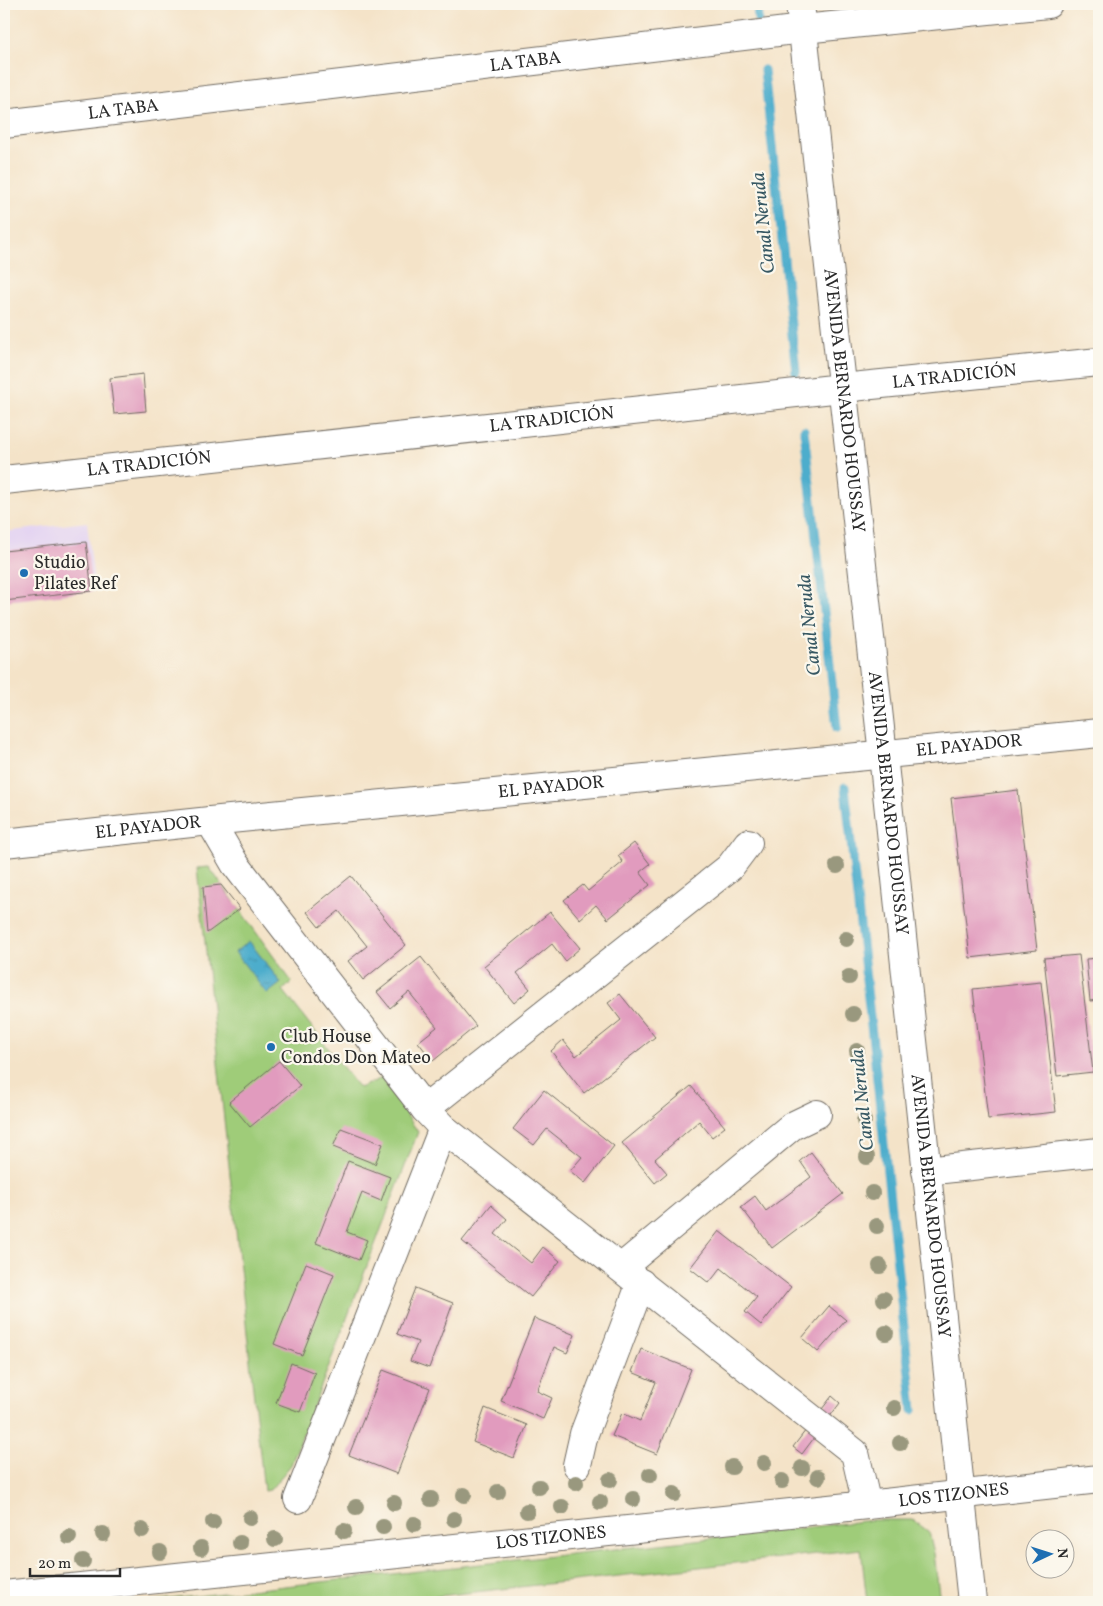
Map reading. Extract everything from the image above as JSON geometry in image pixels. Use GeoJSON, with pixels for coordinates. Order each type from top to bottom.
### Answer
{"type":"FeatureCollection","features":[{"type":"Feature","properties":{"kind":"street","name":"LA TABA"},"geometry":{"type":"LineString","coordinates":[[4,124],[801,17],[1048,4]]}},
{"type":"Feature","properties":{"kind":"street","name":"AVENIDA BERNARDO HOUSSAY"},"geometry":{"type":"LineString","coordinates":[[801,17],[883,755],[972,1602]]}},
{"type":"Feature","properties":{"kind":"street","name":"LA TRADICIÓN"},"geometry":{"type":"LineString","coordinates":[[4,480],[842,388],[1099,362]]}},
{"type":"Feature","properties":{"kind":"street","name":"EL PAYADOR"},"geometry":{"type":"LineString","coordinates":[[4,843],[1099,733]]}},
{"type":"Feature","properties":{"kind":"street"},"geometry":{"type":"LineString","coordinates":[[210,821],[236,864],[434,1118],[855,1452],[866,1505]]}},
{"type":"Feature","properties":{"kind":"street"},"geometry":{"type":"LineString","coordinates":[[298,1499],[434,1118],[730,868],[748,843]]}},
{"type":"Feature","properties":{"kind":"street"},"geometry":{"type":"LineString","coordinates":[[577,1465],[584,1434],[631,1276],[792,1126],[817,1114]]}},
{"type":"Feature","properties":{"kind":"street"},"geometry":{"type":"LineString","coordinates":[[926,1172],[1099,1152]]}},
{"type":"Feature","properties":{"kind":"street","name":"LOS TIZONES"},"geometry":{"type":"LineString","coordinates":[[4,1595],[1099,1479]]}},
{"type":"Feature","properties":{"kind":"shaded area"},"geometry":{"type":"Polygon","coordinates":[[[87,522],[95,591],[4,601],[4,532],[87,522]]]}},
{"type":"Feature","properties":{"kind":"green space"},"geometry":{"type":"Polygon","coordinates":[[[209,867],[292,982],[283,990],[359,1088],[382,1078],[418,1132],[291,1465],[270,1490],[264,1491],[197,868],[209,867]]]}},
{"type":"Feature","properties":{"kind":"green space"},"geometry":{"type":"Polygon","coordinates":[[[873,1520],[913,1520],[929,1532],[934,1553],[940,1602],[867,1602],[861,1549],[385,1602],[143,1602],[873,1520]]]}},
{"type":"Feature","properties":{"kind":"water"},"geometry":{"type":"Polygon","coordinates":[[[249,941],[281,983],[267,994],[235,952],[249,941]]]}},
{"type":"Feature","properties":{"kind":"building"},"geometry":{"type":"Polygon","coordinates":[[[143,374],[146,411],[114,414],[110,378],[143,374]]]}},
{"type":"Feature","properties":{"kind":"building"},"geometry":{"type":"Polygon","coordinates":[[[86,542],[92,591],[4,601],[4,551],[86,542]]]}},
{"type":"Feature","properties":{"kind":"building"},"geometry":{"type":"Polygon","coordinates":[[[1018,790],[1037,950],[970,958],[951,798],[1018,790]]]}},
{"type":"Feature","properties":{"kind":"building"},"geometry":{"type":"Polygon","coordinates":[[[634,843],[650,864],[640,872],[650,885],[608,919],[596,905],[580,919],[564,900],[583,885],[588,891],[623,862],[618,856],[634,843]]]}},
{"type":"Feature","properties":{"kind":"building"},"geometry":{"type":"Polygon","coordinates":[[[351,876],[406,945],[363,980],[348,961],[367,946],[339,911],[319,927],[307,912],[351,876]]]}},
{"type":"Feature","properties":{"kind":"building"},"geometry":{"type":"Polygon","coordinates":[[[221,885],[240,909],[207,933],[203,887],[221,885]]]}},
{"type":"Feature","properties":{"kind":"building"},"geometry":{"type":"Polygon","coordinates":[[[550,912],[580,948],[565,961],[552,944],[517,973],[530,989],[514,1003],[484,966],[550,912]]]}},
{"type":"Feature","properties":{"kind":"building"},"geometry":{"type":"Polygon","coordinates":[[[1079,955],[1093,1072],[1057,1076],[1044,958],[1079,955]]]}},
{"type":"Feature","properties":{"kind":"building"},"geometry":{"type":"Polygon","coordinates":[[[421,957],[476,1026],[433,1061],[418,1042],[437,1027],[409,992],[390,1008],[377,992],[421,957]]]}},
{"type":"Feature","properties":{"kind":"building"},"geometry":{"type":"Polygon","coordinates":[[[1099,958],[1099,1000],[1090,1001],[1086,959],[1099,958]]]}},
{"type":"Feature","properties":{"kind":"building"},"geometry":{"type":"Polygon","coordinates":[[[1041,982],[1056,1112],[988,1119],[973,989],[1041,982]]]}},
{"type":"Feature","properties":{"kind":"building"},"geometry":{"type":"Polygon","coordinates":[[[620,994],[655,1037],[584,1093],[551,1051],[563,1040],[576,1056],[621,1020],[608,1003],[620,994]]]}},
{"type":"Feature","properties":{"kind":"building"},"geometry":{"type":"Polygon","coordinates":[[[279,1061],[300,1086],[250,1127],[229,1102],[279,1061]]]}},
{"type":"Feature","properties":{"kind":"building"},"geometry":{"type":"Polygon","coordinates":[[[691,1086],[725,1127],[712,1137],[699,1121],[655,1159],[667,1173],[655,1183],[622,1143],[691,1086]]]}},
{"type":"Feature","properties":{"kind":"building"},"geometry":{"type":"Polygon","coordinates":[[[544,1090],[614,1146],[585,1183],[570,1171],[582,1157],[547,1129],[534,1145],[513,1129],[544,1090]]]}},
{"type":"Feature","properties":{"kind":"building"},"geometry":{"type":"Polygon","coordinates":[[[341,1128],[383,1144],[375,1164],[333,1147],[341,1128]]]}},
{"type":"Feature","properties":{"kind":"building"},"geometry":{"type":"Polygon","coordinates":[[[811,1152],[843,1194],[772,1248],[741,1207],[755,1196],[766,1211],[811,1177],[800,1161],[811,1152]]]}},
{"type":"Feature","properties":{"kind":"building"},"geometry":{"type":"Polygon","coordinates":[[[348,1161],[390,1177],[381,1201],[362,1193],[347,1232],[367,1240],[359,1260],[316,1243],[348,1161]]]}},
{"type":"Feature","properties":{"kind":"building"},"geometry":{"type":"Polygon","coordinates":[[[491,1205],[507,1219],[495,1234],[531,1263],[543,1247],[560,1261],[531,1297],[462,1241],[491,1205]]]}},
{"type":"Feature","properties":{"kind":"building"},"geometry":{"type":"Polygon","coordinates":[[[719,1231],[791,1287],[761,1325],[745,1312],[757,1297],[721,1268],[709,1283],[690,1268],[719,1231]]]}},
{"type":"Feature","properties":{"kind":"building"},"geometry":{"type":"Polygon","coordinates":[[[306,1263],[334,1274],[302,1355],[274,1344],[306,1263]]]}},
{"type":"Feature","properties":{"kind":"building"},"geometry":{"type":"Polygon","coordinates":[[[415,1288],[453,1303],[429,1368],[410,1361],[418,1342],[397,1334],[415,1288]]]}},
{"type":"Feature","properties":{"kind":"building"},"geometry":{"type":"Polygon","coordinates":[[[829,1306],[846,1320],[818,1352],[802,1338],[829,1306]]]}},
{"type":"Feature","properties":{"kind":"building"},"geometry":{"type":"Polygon","coordinates":[[[534,1318],[575,1335],[567,1353],[554,1347],[537,1391],[552,1398],[543,1419],[501,1401],[534,1318]]]}},
{"type":"Feature","properties":{"kind":"building"},"geometry":{"type":"Polygon","coordinates":[[[641,1349],[691,1369],[657,1454],[612,1436],[622,1413],[640,1421],[656,1382],[632,1372],[641,1349]]]}},
{"type":"Feature","properties":{"kind":"building"},"geometry":{"type":"Polygon","coordinates":[[[291,1363],[315,1373],[300,1412],[276,1403],[291,1363]]]}},
{"type":"Feature","properties":{"kind":"building"},"geometry":{"type":"Polygon","coordinates":[[[383,1370],[430,1388],[397,1474],[349,1455],[383,1370]]]}},
{"type":"Feature","properties":{"kind":"building"},"geometry":{"type":"Polygon","coordinates":[[[832,1396],[840,1403],[802,1454],[793,1447],[832,1396]]]}},
{"type":"Feature","properties":{"kind":"building"},"geometry":{"type":"Polygon","coordinates":[[[485,1408],[527,1425],[514,1458],[473,1442],[485,1408]]]}},
{"type":"Feature","properties":{"kind":"waterway","name":"Canal Neruda"},"geometry":{"type":"LineString","coordinates":[[757,4],[758,19]]}},
{"type":"Feature","properties":{"kind":"waterway","name":"Canal Neruda"},"geometry":{"type":"LineString","coordinates":[[764,70],[796,372]]}},
{"type":"Feature","properties":{"kind":"waterway","name":"Canal Neruda"},"geometry":{"type":"LineString","coordinates":[[804,430],[837,728]]}},
{"type":"Feature","properties":{"kind":"waterway","name":"Canal Neruda"},"geometry":{"type":"LineString","coordinates":[[845,787],[913,1410]]}},
{"type":"Feature","properties":{"kind":"place","name":"Studio Pilates Ref"},"geometry":{"type":"Point","coordinates":[24,573]}},
{"type":"Feature","properties":{"kind":"place","name":"Club House Condos Don Mateo"},"geometry":{"type":"Point","coordinates":[271,1047]}}]}
